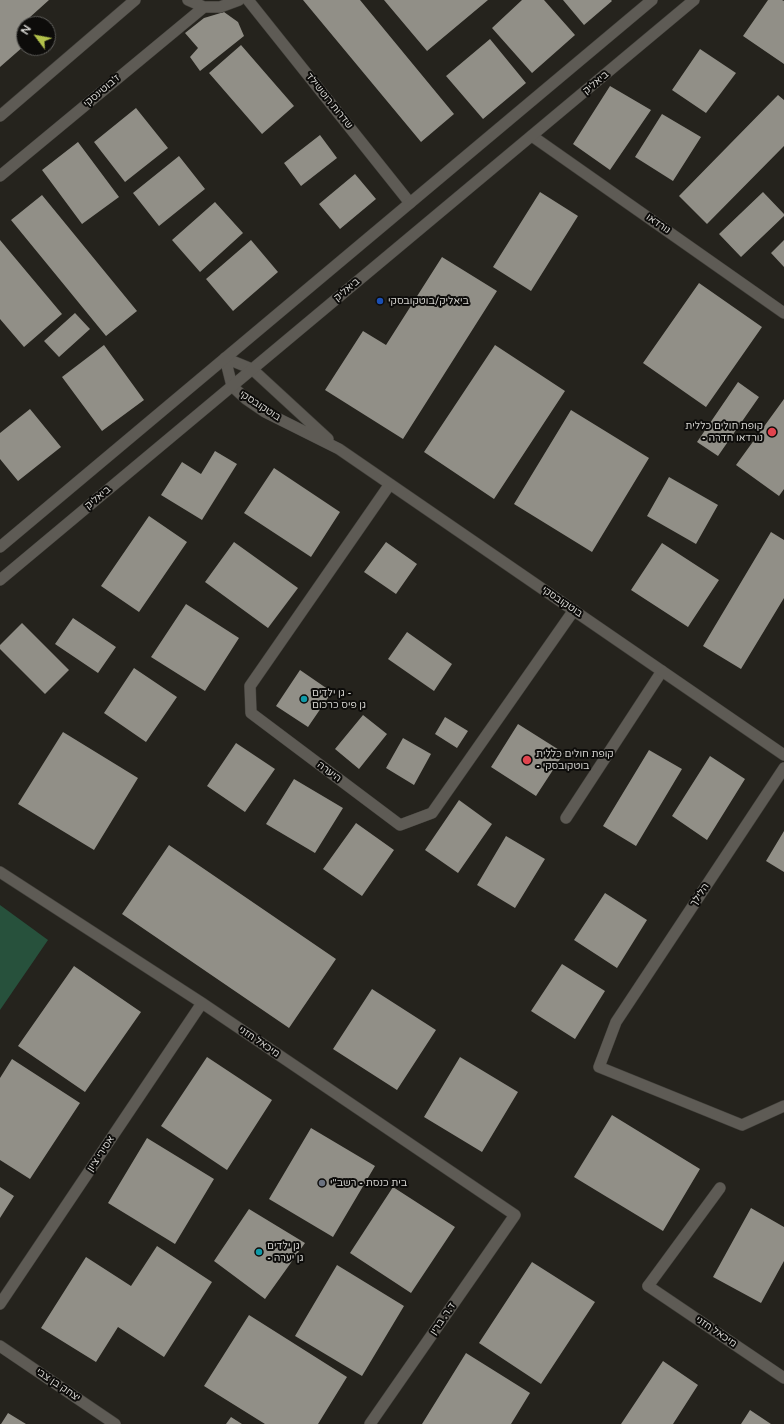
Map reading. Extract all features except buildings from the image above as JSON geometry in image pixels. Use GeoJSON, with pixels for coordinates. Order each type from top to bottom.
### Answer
{"type":"FeatureCollection","features":[{"type":"Feature","properties":{"kind":"street"},"geometry":{"type":"LineString","coordinates":[[1,114],[135,0]]}},
{"type":"Feature","properties":{"kind":"street"},"geometry":{"type":"LineString","coordinates":[[188,0],[204,7],[220,7],[239,0]]}},
{"type":"Feature","properties":{"kind":"street","name":"שדרות רוטשילד"},"geometry":{"type":"LineString","coordinates":[[248,0],[410,202]]}},
{"type":"Feature","properties":{"kind":"street"},"geometry":{"type":"LineString","coordinates":[[0,547],[652,0]]}},
{"type":"Feature","properties":{"kind":"street","name":"ביאליק"},"geometry":{"type":"LineString","coordinates":[[0,580],[694,0]]}},
{"type":"Feature","properties":{"kind":"street","name":"ז'בוטינסקי"},"geometry":{"type":"LineString","coordinates":[[0,176],[204,7]]}},
{"type":"Feature","properties":{"kind":"street","name":"נורדאו"},"geometry":{"type":"LineString","coordinates":[[532,136],[784,313]]}},
{"type":"Feature","properties":{"kind":"street","name":"בוטקובסקי"},"geometry":{"type":"LineString","coordinates":[[225,358],[252,369],[339,449]]}},
{"type":"Feature","properties":{"kind":"street","name":"בוטקובסקי"},"geometry":{"type":"LineString","coordinates":[[225,358],[232,386],[246,399],[265,412],[339,449],[784,755]]}},
{"type":"Feature","properties":{"kind":"street","name":"היערה"},"geometry":{"type":"LineString","coordinates":[[390,484],[250,686],[250,693],[251,713],[400,825],[432,813],[574,610]]}},
{"type":"Feature","properties":{"kind":"street"},"geometry":{"type":"LineString","coordinates":[[566,818],[662,671]]}},
{"type":"Feature","properties":{"kind":"street","name":"הלילך"},"geometry":{"type":"LineString","coordinates":[[784,768],[616,1022],[599,1067],[742,1125],[784,1106]]}},
{"type":"Feature","properties":{"kind":"street","name":"מיכאל חזני"},"geometry":{"type":"LineString","coordinates":[[0,872],[202,1003],[516,1215]]}},
{"type":"Feature","properties":{"kind":"street","name":"אסירי ציון"},"geometry":{"type":"LineString","coordinates":[[0,1304],[202,1003]]}},
{"type":"Feature","properties":{"kind":"street","name":"מיכאל חזני"},"geometry":{"type":"LineString","coordinates":[[720,1188],[648,1286],[784,1378]]}},
{"type":"Feature","properties":{"kind":"street","name":"ד.ר. ברין"},"geometry":{"type":"LineString","coordinates":[[370,1424],[516,1215]]}},
{"type":"Feature","properties":{"kind":"street","name":"יצחק בן צבי"},"geometry":{"type":"LineString","coordinates":[[0,1346],[115,1424]]}},
{"type":"Feature","properties":{"kind":"green space"},"geometry":{"type":"Polygon","coordinates":[[[0,905],[48,940],[0,1010],[0,905]]]}},
{"type":"Feature","properties":{"kind":"place","name":"ביאליק/בוטקובסקי"},"geometry":{"type":"Point","coordinates":[380,301]}},
{"type":"Feature","properties":{"kind":"place","name":"קופת חולים כללית - נורדאו חדרה"},"geometry":{"type":"Point","coordinates":[772,432]}},
{"type":"Feature","properties":{"kind":"place","name":"גן ילדים - גן פיס כרכום"},"geometry":{"type":"Point","coordinates":[304,699]}},
{"type":"Feature","properties":{"kind":"place","name":"קופת חולים כללית - בוטקובסקי"},"geometry":{"type":"Point","coordinates":[527,760]}},
{"type":"Feature","properties":{"kind":"place","name":"בית כנסת - רשב\"י"},"geometry":{"type":"Point","coordinates":[322,1183]}},
{"type":"Feature","properties":{"kind":"place","name":"גן ילדים - גן יערה"},"geometry":{"type":"Point","coordinates":[259,1252]}}]}
